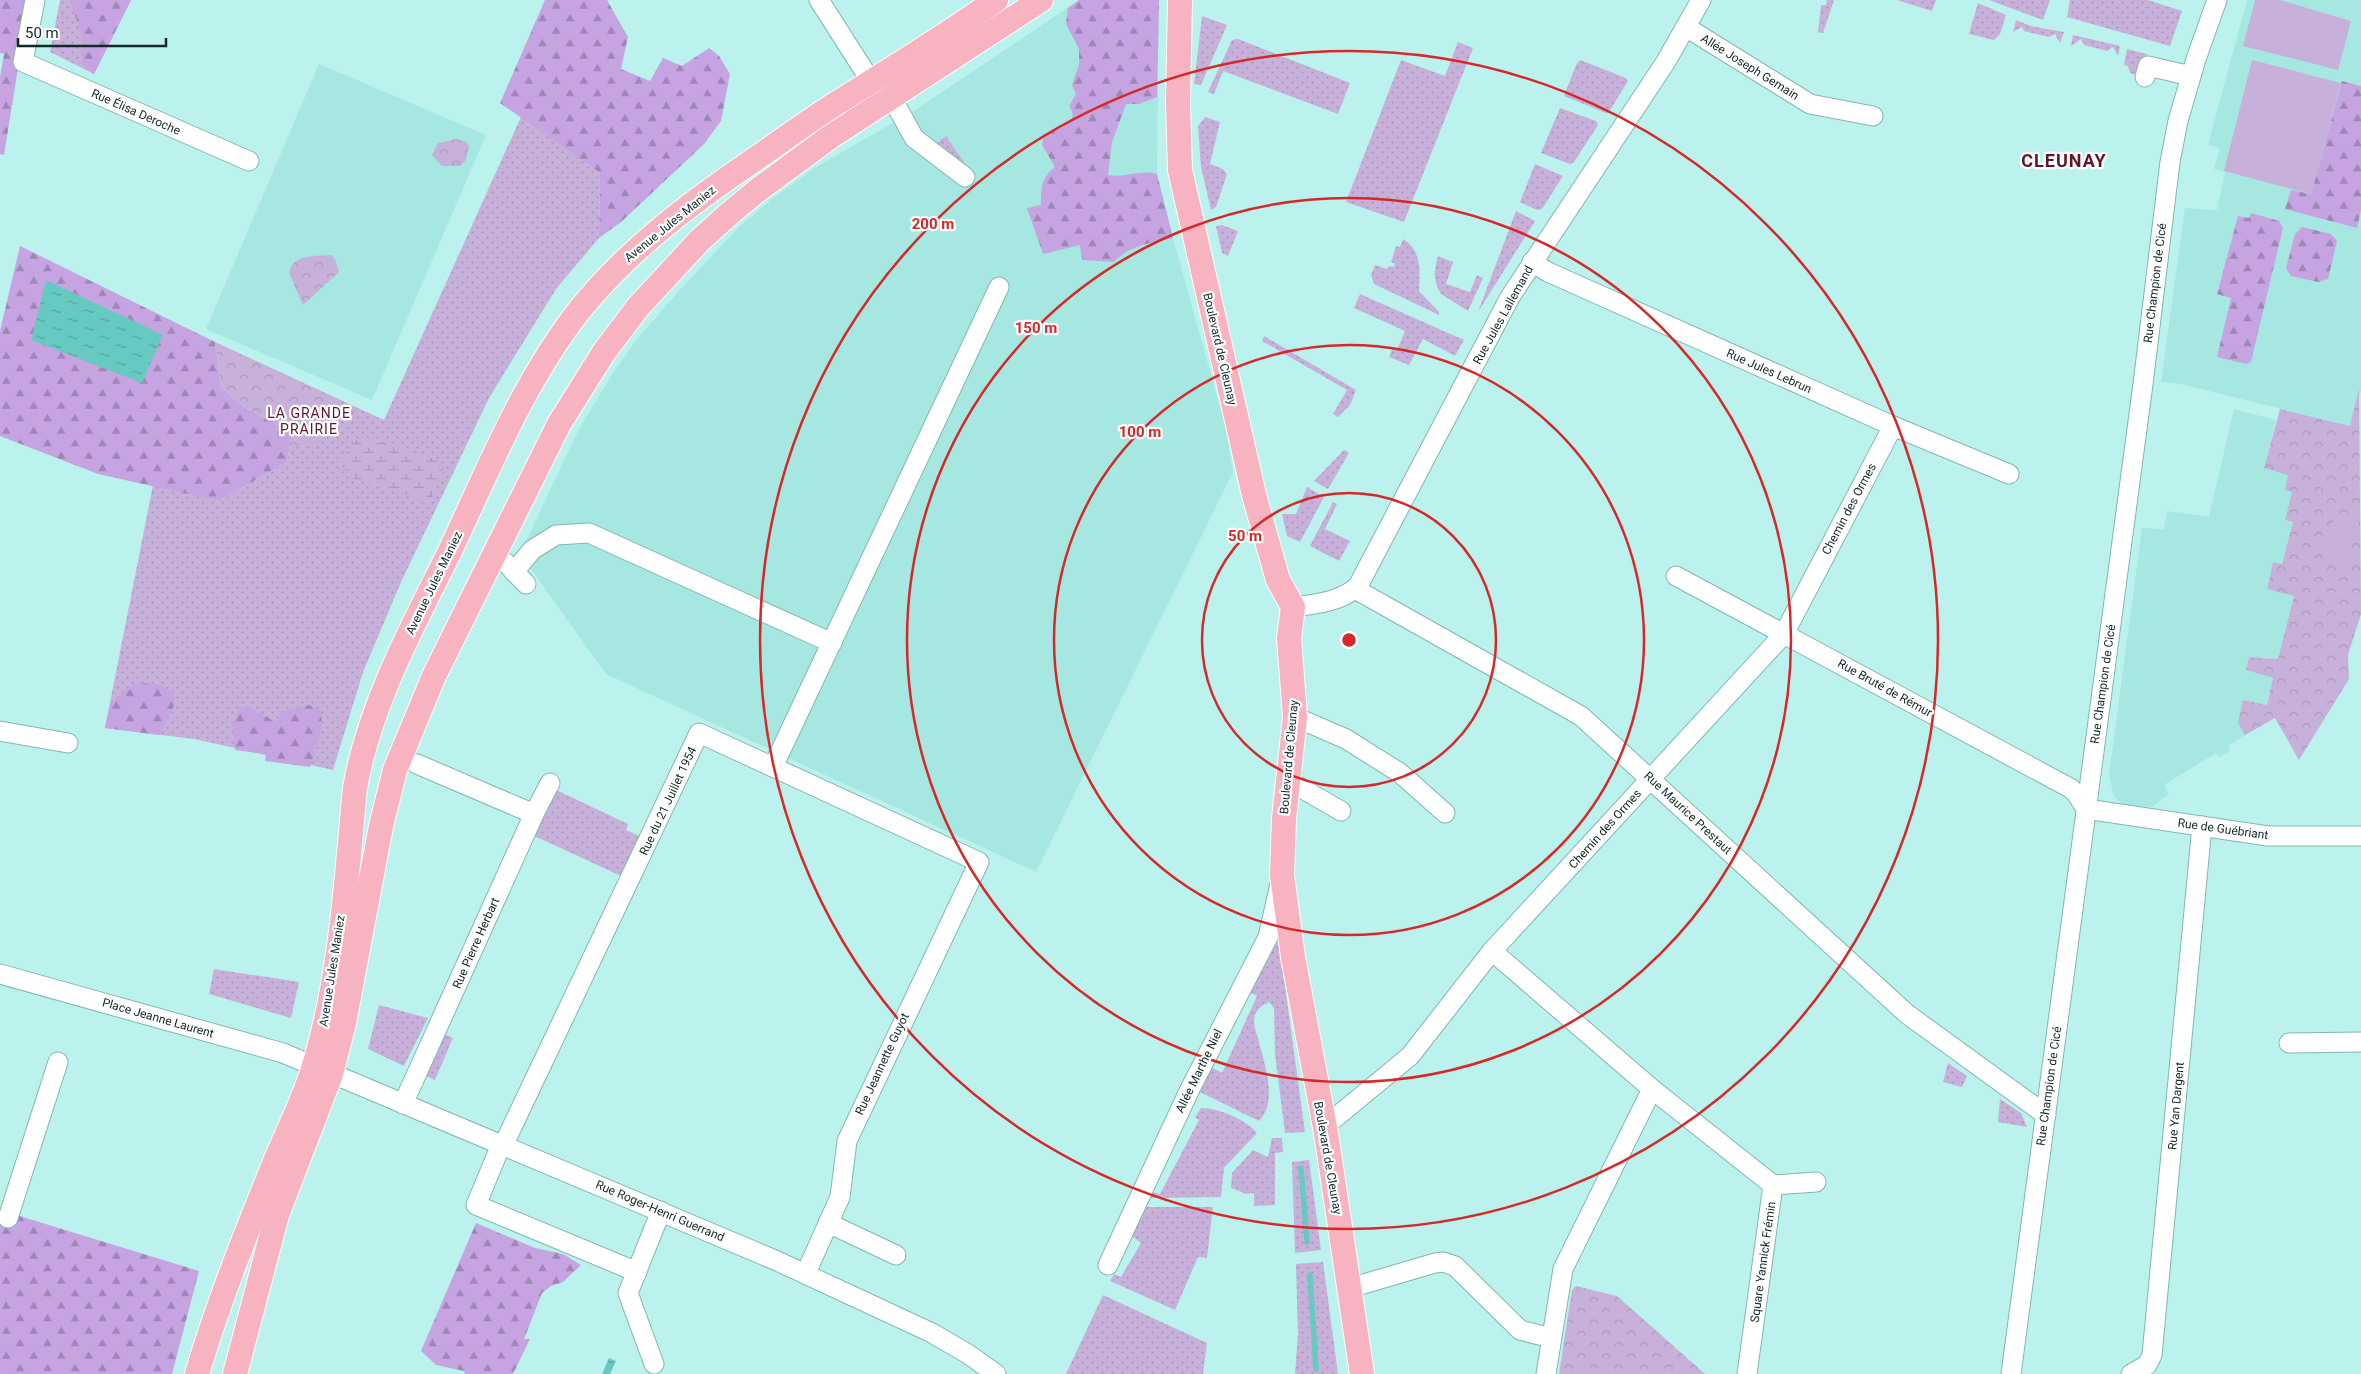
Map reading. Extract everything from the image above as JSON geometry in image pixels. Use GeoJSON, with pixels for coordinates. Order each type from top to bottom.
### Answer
{"type":"FeatureCollection","features":[{"type":"Feature","properties":{"kind":"main road","name":"Avenue Jules Maniez"},"geometry":{"type":"LineString","coordinates":[[198,1374],[215,1319],[275,1163],[303,1099],[322,1070],[336,966],[355,788],[372,722],[393,670],[497,450],[535,376],[578,312],[608,277],[644,242],[706,193],[844,99],[915,56],[996,0]]}},
{"type":"Feature","properties":{"kind":"main road","name":"Avenue Jules Maniez"},"geometry":{"type":"LineString","coordinates":[[235,1374],[277,1215],[322,1070],[344,1023],[382,826],[395,770],[423,701],[492,556],[511,536],[559,424],[604,352],[638,307],[700,240],[758,190],[830,137],[1041,0]]}},
{"type":"Feature","properties":{"kind":"main road","name":"Boulevard de Cleunay"},"geometry":{"type":"LineString","coordinates":[[1180,0],[1178,144],[1180,170],[1254,496],[1278,580],[1293,607],[1289,638],[1295,694],[1295,717],[1284,818],[1282,876],[1293,957],[1324,1122],[1362,1374]]}},
{"type":"Feature","properties":{"kind":"street","name":"Rue Élisa Deroche"},"geometry":{"type":"LineString","coordinates":[[35,0],[23,62],[250,162]]}},
{"type":"Feature","properties":{"kind":"street"},"geometry":{"type":"LineString","coordinates":[[819,0],[872,82],[914,138],[965,177]]}},
{"type":"Feature","properties":{"kind":"street","name":"Rue Jules Lallemand"},"geometry":{"type":"LineString","coordinates":[[1355,589],[1378,550],[1510,297],[1686,28],[1702,0]]}},
{"type":"Feature","properties":{"kind":"street","name":"Rue Champion de Cicé"},"geometry":{"type":"LineString","coordinates":[[2011,1374],[2142,393],[2170,162],[2178,121],[2191,76],[2218,0]]}},
{"type":"Feature","properties":{"kind":"street","name":"Allée Joseph Gemain"},"geometry":{"type":"LineString","coordinates":[[1686,28],[1810,104],[1873,116]]}},
{"type":"Feature","properties":{"kind":"street"},"geometry":{"type":"LineString","coordinates":[[2145,77],[2148,66],[2191,76]]}},
{"type":"Feature","properties":{"kind":"street","name":"Rue Jules Lebrun"},"geometry":{"type":"LineString","coordinates":[[1532,262],[1548,272],[1893,426],[2009,474]]}},
{"type":"Feature","properties":{"kind":"street"},"geometry":{"type":"LineString","coordinates":[[773,767],[999,287]]}},
{"type":"Feature","properties":{"kind":"street","name":"Chemin des Ormes"},"geometry":{"type":"LineString","coordinates":[[1324,1122],[1335,1118],[1410,1056],[1492,951],[1784,634],[1893,426]]}},
{"type":"Feature","properties":{"kind":"street"},"geometry":{"type":"LineString","coordinates":[[492,556],[506,563],[520,578],[532,550],[556,535],[589,533],[832,643]]}},
{"type":"Feature","properties":{"kind":"street","name":"Rue Bruté de Rémur"},"geometry":{"type":"LineString","coordinates":[[1676,576],[2070,788],[2076,793],[2086,809]]}},
{"type":"Feature","properties":{"kind":"street"},"geometry":{"type":"LineString","coordinates":[[1293,607],[1326,602],[1346,596],[1355,589]]}},
{"type":"Feature","properties":{"kind":"street","name":"Rue Maurice Prestaut"},"geometry":{"type":"LineString","coordinates":[[1355,589],[1581,716],[1907,1014],[2046,1115]]}},
{"type":"Feature","properties":{"kind":"street"},"geometry":{"type":"LineString","coordinates":[[1295,717],[1346,739],[1400,773],[1445,812]]}},
{"type":"Feature","properties":{"kind":"street"},"geometry":{"type":"LineString","coordinates":[[0,731],[68,743]]}},
{"type":"Feature","properties":{"kind":"street","name":"Rue du 21 Juillet 1954"},"geometry":{"type":"LineString","coordinates":[[502,1145],[699,734],[979,862]]}},
{"type":"Feature","properties":{"kind":"street"},"geometry":{"type":"LineString","coordinates":[[417,764],[534,814]]}},
{"type":"Feature","properties":{"kind":"street"},"geometry":{"type":"LineString","coordinates":[[1289,781],[1341,811]]}},
{"type":"Feature","properties":{"kind":"street","name":"Rue Pierre Herbart"},"geometry":{"type":"LineString","coordinates":[[403,1104],[534,814],[550,783]]}},
{"type":"Feature","properties":{"kind":"street","name":"Rue de Guébriant"},"geometry":{"type":"LineString","coordinates":[[2086,809],[2268,836],[2361,836]]}},
{"type":"Feature","properties":{"kind":"street","name":"Rue Yan Dargent"},"geometry":{"type":"LineString","coordinates":[[2142,1372],[2152,1355],[2202,826]]}},
{"type":"Feature","properties":{"kind":"street","name":"Rue Jeannette Guyot"},"geometry":{"type":"LineString","coordinates":[[806,1273],[840,1197],[847,1140],[979,862]]}},
{"type":"Feature","properties":{"kind":"street","name":"Allée Marthe Niel"},"geometry":{"type":"LineString","coordinates":[[1108,1265],[1190,1089],[1268,937],[1282,876]]}},
{"type":"Feature","properties":{"kind":"street","name":"Square Yannick Frémin"},"geometry":{"type":"LineString","coordinates":[[1492,951],[1652,1089],[1773,1185],[1748,1374]]}},
{"type":"Feature","properties":{"kind":"street","name":"Place Jeanne Laurent"},"geometry":{"type":"LineString","coordinates":[[0,974],[274,1050],[322,1070]]}},
{"type":"Feature","properties":{"kind":"street"},"geometry":{"type":"LineString","coordinates":[[2289,1043],[2361,1042]]}},
{"type":"Feature","properties":{"kind":"street"},"geometry":{"type":"LineString","coordinates":[[8,1218],[58,1062]]}},
{"type":"Feature","properties":{"kind":"street","name":"Rue Roger-Henri Guerrand"},"geometry":{"type":"LineString","coordinates":[[322,1070],[806,1273],[932,1333],[968,1354],[996,1374]]}},
{"type":"Feature","properties":{"kind":"street"},"geometry":{"type":"LineString","coordinates":[[1546,1374],[1563,1269],[1652,1089]]}},
{"type":"Feature","properties":{"kind":"street"},"geometry":{"type":"LineString","coordinates":[[502,1145],[476,1206],[636,1272]]}},
{"type":"Feature","properties":{"kind":"street"},"geometry":{"type":"LineString","coordinates":[[1773,1185],[1816,1182]]}},
{"type":"Feature","properties":{"kind":"street"},"geometry":{"type":"LineString","coordinates":[[654,1364],[628,1293],[661,1211]]}},
{"type":"Feature","properties":{"kind":"street"},"geometry":{"type":"LineString","coordinates":[[828,1223],[896,1256]]}},
{"type":"Feature","properties":{"kind":"street"},"geometry":{"type":"LineString","coordinates":[[1350,1288],[1443,1262],[1455,1266],[1520,1330],[1551,1338]]}},
{"type":"Feature","properties":{"kind":"shaded area"},"geometry":{"type":"Polygon","coordinates":[[[1079,0],[1159,0],[1157,174],[1226,429],[1233,472],[1036,872],[606,674],[520,554],[578,431],[613,373],[638,338],[737,229],[773,198],[816,167],[914,111],[1079,0]]]}},
{"type":"Feature","properties":{"kind":"shaded area"},"geometry":{"type":"Polygon","coordinates":[[[2247,0],[2361,0],[2361,390],[2350,426],[2181,384],[2161,382],[2185,208],[2217,210],[2225,172],[2214,169],[2220,148],[2208,145],[2247,0]]]}},
{"type":"Feature","properties":{"kind":"shaded area"},"geometry":{"type":"Polygon","coordinates":[[[319,64],[486,135],[372,400],[206,329],[319,64]]]}},
{"type":"Feature","properties":{"kind":"shaded area"},"geometry":{"type":"Polygon","coordinates":[[[2234,409],[2276,420],[2264,468],[2288,474],[2292,492],[2285,520],[2293,522],[2282,564],[2273,563],[2267,589],[2294,596],[2278,659],[2249,657],[2246,670],[2274,678],[2266,705],[2238,723],[2245,735],[2228,746],[2230,751],[2219,757],[2216,753],[2164,785],[2169,794],[2152,807],[2125,806],[2114,797],[2109,775],[2142,528],[2164,529],[2167,511],[2209,517],[2234,409]]]}},
{"type":"Feature","properties":{"kind":"green space"},"geometry":{"type":"Polygon","coordinates":[[[0,0],[29,0],[4,155],[0,154],[0,77],[4,54],[0,53],[0,0]]]}},
{"type":"Feature","properties":{"kind":"green space"},"geometry":{"type":"Polygon","coordinates":[[[60,0],[131,0],[94,74],[50,52],[60,0]]]}},
{"type":"Feature","properties":{"kind":"green space"},"geometry":{"type":"Polygon","coordinates":[[[70,0],[131,0],[94,74],[82,64],[81,34],[70,0]]]}},
{"type":"Feature","properties":{"kind":"green space"},"geometry":{"type":"Polygon","coordinates":[[[545,0],[607,0],[628,37],[621,69],[650,81],[663,58],[682,66],[709,48],[719,56],[730,74],[721,121],[704,144],[621,222],[599,238],[600,173],[500,103],[545,0]]]}},
{"type":"Feature","properties":{"kind":"green space"},"geometry":{"type":"Polygon","coordinates":[[[1079,0],[1159,0],[1157,97],[1139,104],[1126,104],[1112,142],[1108,175],[1145,172],[1157,174],[1173,238],[1134,248],[1114,262],[1082,260],[1080,245],[1043,254],[1027,208],[1041,205],[1044,179],[1055,167],[1042,145],[1044,134],[1066,125],[1072,117],[1069,106],[1076,94],[1072,85],[1079,64],[1079,49],[1066,24],[1068,8],[1079,0]]]}},
{"type":"Feature","properties":{"kind":"green space"},"geometry":{"type":"Polygon","coordinates":[[[1827,0],[1834,0],[1823,33],[1818,32],[1821,5],[1826,5],[1827,0]]]}},
{"type":"Feature","properties":{"kind":"green space"},"geometry":{"type":"Polygon","coordinates":[[[1897,0],[1936,0],[1932,11],[1897,0]]]}},
{"type":"Feature","properties":{"kind":"green space"},"geometry":{"type":"Polygon","coordinates":[[[1989,0],[2050,0],[2043,20],[1989,0]]]}},
{"type":"Feature","properties":{"kind":"green space"},"geometry":{"type":"Polygon","coordinates":[[[2070,0],[2148,0],[2182,11],[2170,46],[2067,17],[2070,0]]]}},
{"type":"Feature","properties":{"kind":"green space"},"geometry":{"type":"Polygon","coordinates":[[[2255,0],[2280,0],[2351,21],[2338,70],[2243,46],[2255,0]]]}},
{"type":"Feature","properties":{"kind":"green space"},"geometry":{"type":"Polygon","coordinates":[[[1978,3],[2006,15],[2000,34],[1994,40],[1969,34],[1978,3]]]}},
{"type":"Feature","properties":{"kind":"green space"},"geometry":{"type":"Polygon","coordinates":[[[1202,16],[1227,25],[1201,85],[1194,84],[1202,16]]]}},
{"type":"Feature","properties":{"kind":"green space"},"geometry":{"type":"Polygon","coordinates":[[[2016,20],[2031,26],[2064,32],[2060,43],[2055,34],[2049,37],[2024,31],[2022,27],[2013,32],[2016,20]]]}},
{"type":"Feature","properties":{"kind":"green space"},"geometry":{"type":"Polygon","coordinates":[[[2073,35],[2120,46],[2118,56],[2113,47],[2107,51],[2084,45],[2081,39],[2071,46],[2073,35]]]}},
{"type":"Feature","properties":{"kind":"green space"},"geometry":{"type":"Polygon","coordinates":[[[1238,39],[1350,83],[1338,114],[1223,71],[1214,94],[1208,92],[1232,40],[1238,39]]]}},
{"type":"Feature","properties":{"kind":"green space"},"geometry":{"type":"Polygon","coordinates":[[[1458,42],[1473,48],[1404,222],[1346,202],[1401,60],[1445,76],[1458,42]]]}},
{"type":"Feature","properties":{"kind":"green space"},"geometry":{"type":"Polygon","coordinates":[[[2127,49],[2147,54],[2141,76],[2130,73],[2128,66],[2124,65],[2127,49]]]}},
{"type":"Feature","properties":{"kind":"green space"},"geometry":{"type":"Polygon","coordinates":[[[1580,60],[1626,78],[1628,81],[1609,112],[1606,113],[1564,96],[1576,65],[1580,60]]]}},
{"type":"Feature","properties":{"kind":"green space"},"geometry":{"type":"Polygon","coordinates":[[[2252,60],[2341,83],[2311,194],[2224,171],[2252,60]]]}},
{"type":"Feature","properties":{"kind":"green space"},"geometry":{"type":"Polygon","coordinates":[[[2342,81],[2361,86],[2361,210],[2357,228],[2285,209],[2291,190],[2311,194],[2342,81]]]}},
{"type":"Feature","properties":{"kind":"green space"},"geometry":{"type":"Polygon","coordinates":[[[1560,108],[1596,121],[1598,125],[1574,162],[1570,164],[1541,153],[1560,108]]]}},
{"type":"Feature","properties":{"kind":"green space"},"geometry":{"type":"Polygon","coordinates":[[[521,117],[600,173],[599,238],[556,289],[489,398],[401,582],[363,672],[333,770],[194,739],[105,728],[153,485],[219,501],[287,462],[292,433],[215,342],[384,420],[521,117]]]}},
{"type":"Feature","properties":{"kind":"green space"},"geometry":{"type":"Polygon","coordinates":[[[1205,117],[1220,122],[1210,164],[1223,169],[1227,174],[1216,207],[1211,210],[1201,167],[1198,126],[1205,117]]]}},
{"type":"Feature","properties":{"kind":"green space"},"geometry":{"type":"Polygon","coordinates":[[[946,136],[964,162],[961,164],[937,145],[946,136]]]}},
{"type":"Feature","properties":{"kind":"green space"},"geometry":{"type":"Polygon","coordinates":[[[457,139],[466,142],[469,146],[466,160],[460,166],[442,166],[432,155],[438,143],[457,139]]]}},
{"type":"Feature","properties":{"kind":"green space"},"geometry":{"type":"Polygon","coordinates":[[[1535,164],[1563,176],[1542,209],[1537,210],[1520,202],[1535,164]]]}},
{"type":"Feature","properties":{"kind":"green space"},"geometry":{"type":"Polygon","coordinates":[[[1516,211],[1535,221],[1478,312],[1516,211]]]}},
{"type":"Feature","properties":{"kind":"green space"},"geometry":{"type":"Polygon","coordinates":[[[2251,213],[2279,221],[2283,228],[2251,362],[2246,364],[2217,357],[2231,298],[2217,294],[2238,216],[2249,218],[2251,213]]]}},
{"type":"Feature","properties":{"kind":"green space"},"geometry":{"type":"Polygon","coordinates":[[[1222,225],[1238,231],[1228,256],[1222,253],[1216,226],[1222,225]]]}},
{"type":"Feature","properties":{"kind":"green space"},"geometry":{"type":"Polygon","coordinates":[[[2302,227],[2331,234],[2337,241],[2328,279],[2318,282],[2291,276],[2286,268],[2295,234],[2302,227]]]}},
{"type":"Feature","properties":{"kind":"green space"},"geometry":{"type":"Polygon","coordinates":[[[1403,239],[1414,249],[1417,255],[1419,291],[1439,312],[1439,315],[1374,284],[1371,275],[1375,265],[1387,269],[1389,266],[1394,267],[1395,264],[1391,262],[1396,246],[1400,247],[1403,239]]]}},
{"type":"Feature","properties":{"kind":"green space"},"geometry":{"type":"Polygon","coordinates":[[[20,246],[215,342],[221,387],[244,407],[292,433],[287,462],[219,501],[98,474],[0,436],[0,331],[20,246]]]}},
{"type":"Feature","properties":{"kind":"green space"},"geometry":{"type":"Polygon","coordinates":[[[331,255],[335,259],[339,272],[303,305],[289,273],[291,267],[295,262],[306,257],[331,255]]]}},
{"type":"Feature","properties":{"kind":"green space"},"geometry":{"type":"Polygon","coordinates":[[[1438,256],[1453,262],[1446,284],[1470,292],[1477,275],[1483,278],[1468,311],[1441,294],[1435,275],[1438,256]]]}},
{"type":"Feature","properties":{"kind":"green space"},"geometry":{"type":"Polygon","coordinates":[[[1360,294],[1464,340],[1455,356],[1423,339],[1409,365],[1389,357],[1393,348],[1397,350],[1405,331],[1354,308],[1360,294]]]}},
{"type":"Feature","properties":{"kind":"green space"},"geometry":{"type":"Polygon","coordinates":[[[1264,336],[1356,390],[1350,405],[1338,417],[1333,414],[1347,390],[1262,341],[1264,336]]]}},
{"type":"Feature","properties":{"kind":"green space"},"geometry":{"type":"Polygon","coordinates":[[[215,342],[338,400],[326,427],[317,440],[310,445],[302,447],[290,446],[292,433],[244,407],[221,387],[215,342]]]}},
{"type":"Feature","properties":{"kind":"green space"},"geometry":{"type":"Polygon","coordinates":[[[2359,389],[2361,614],[2348,655],[2349,679],[2299,760],[2275,718],[2245,735],[2238,723],[2243,700],[2267,705],[2273,678],[2246,670],[2249,657],[2278,659],[2294,596],[2267,589],[2273,562],[2282,564],[2293,522],[2285,520],[2292,492],[2285,490],[2288,475],[2264,468],[2280,409],[2350,426],[2359,389]]]}},
{"type":"Feature","properties":{"kind":"green space"},"geometry":{"type":"Polygon","coordinates":[[[367,438],[407,449],[440,461],[444,468],[433,497],[426,504],[379,485],[350,478],[340,462],[354,441],[367,438]]]}},
{"type":"Feature","properties":{"kind":"green space"},"geometry":{"type":"Polygon","coordinates":[[[1344,450],[1349,453],[1328,489],[1314,481],[1344,450]]]}},
{"type":"Feature","properties":{"kind":"green space"},"geometry":{"type":"Polygon","coordinates":[[[1307,487],[1324,497],[1300,542],[1287,536],[1282,514],[1296,514],[1307,487]]]}},
{"type":"Feature","properties":{"kind":"green space"},"geometry":{"type":"Polygon","coordinates":[[[1333,502],[1337,504],[1325,529],[1350,541],[1339,561],[1310,546],[1333,502]]]}},
{"type":"Feature","properties":{"kind":"green space"},"geometry":{"type":"Polygon","coordinates":[[[2335,514],[2359,521],[2346,564],[2323,558],[2335,514]]]}},
{"type":"Feature","properties":{"kind":"green space"},"geometry":{"type":"Polygon","coordinates":[[[148,683],[161,685],[173,693],[175,704],[159,735],[105,728],[110,704],[133,684],[148,683]]]}},
{"type":"Feature","properties":{"kind":"green space"},"geometry":{"type":"Polygon","coordinates":[[[309,705],[321,711],[322,727],[310,767],[265,761],[266,754],[235,750],[232,724],[240,707],[255,710],[277,722],[282,712],[309,705]]]}},
{"type":"Feature","properties":{"kind":"green space"},"geometry":{"type":"Polygon","coordinates":[[[552,788],[628,824],[626,830],[639,836],[621,876],[528,833],[552,788]]]}},
{"type":"Feature","properties":{"kind":"green space"},"geometry":{"type":"Polygon","coordinates":[[[1278,935],[1305,1132],[1285,1133],[1275,1054],[1274,1008],[1269,1002],[1259,1009],[1254,1018],[1255,1029],[1267,1073],[1269,1094],[1265,1113],[1259,1121],[1200,1092],[1211,1067],[1222,1073],[1257,996],[1248,991],[1278,935]]]}},
{"type":"Feature","properties":{"kind":"green space"},"geometry":{"type":"Polygon","coordinates":[[[214,969],[299,982],[291,1018],[209,994],[214,969]]]}},
{"type":"Feature","properties":{"kind":"green space"},"geometry":{"type":"Polygon","coordinates":[[[379,1005],[428,1018],[404,1066],[368,1049],[379,1005]]]}},
{"type":"Feature","properties":{"kind":"green space"},"geometry":{"type":"Polygon","coordinates":[[[442,1033],[453,1038],[435,1080],[424,1075],[442,1033]]]}},
{"type":"Feature","properties":{"kind":"green space"},"geometry":{"type":"Polygon","coordinates":[[[1948,1063],[1967,1076],[1962,1087],[1943,1082],[1948,1063]]]}},
{"type":"Feature","properties":{"kind":"green space"},"geometry":{"type":"Polygon","coordinates":[[[2000,1099],[2021,1113],[2027,1127],[1998,1122],[2000,1099]]]}},
{"type":"Feature","properties":{"kind":"green space"},"geometry":{"type":"Polygon","coordinates":[[[1201,1108],[1208,1108],[1231,1115],[1246,1123],[1257,1133],[1224,1168],[1221,1197],[1150,1198],[1152,1192],[1160,1194],[1199,1120],[1195,1117],[1201,1108]]]}},
{"type":"Feature","properties":{"kind":"green space"},"geometry":{"type":"Polygon","coordinates":[[[1272,1138],[1282,1138],[1283,1152],[1275,1153],[1275,1205],[1254,1206],[1254,1193],[1246,1194],[1231,1188],[1232,1173],[1253,1150],[1268,1157],[1272,1138]]]}},
{"type":"Feature","properties":{"kind":"green space"},"geometry":{"type":"Polygon","coordinates":[[[1309,1160],[1321,1250],[1295,1253],[1292,1162],[1309,1160]]]}},
{"type":"Feature","properties":{"kind":"green space"},"geometry":{"type":"Polygon","coordinates":[[[1145,1207],[1213,1207],[1207,1258],[1198,1257],[1175,1310],[1110,1281],[1114,1274],[1121,1277],[1141,1243],[1132,1236],[1145,1207]]]}},
{"type":"Feature","properties":{"kind":"green space"},"geometry":{"type":"Polygon","coordinates":[[[0,1210],[199,1271],[172,1374],[0,1374],[0,1210]]]}},
{"type":"Feature","properties":{"kind":"green space"},"geometry":{"type":"Polygon","coordinates":[[[476,1223],[535,1248],[563,1254],[581,1265],[563,1282],[551,1286],[542,1293],[524,1339],[530,1339],[513,1374],[465,1374],[464,1371],[436,1365],[421,1351],[476,1223]]]}},
{"type":"Feature","properties":{"kind":"green space"},"geometry":{"type":"Polygon","coordinates":[[[1323,1262],[1338,1374],[1295,1374],[1298,1334],[1296,1264],[1323,1262]]]}},
{"type":"Feature","properties":{"kind":"green space"},"geometry":{"type":"Polygon","coordinates":[[[1576,1286],[1617,1296],[1705,1374],[1559,1374],[1572,1290],[1576,1286]]]}},
{"type":"Feature","properties":{"kind":"green space"},"geometry":{"type":"Polygon","coordinates":[[[1103,1295],[1207,1343],[1203,1374],[1066,1374],[1103,1295]]]}},
{"type":"Feature","properties":{"kind":"water"},"geometry":{"type":"Polygon","coordinates":[[[46,280],[163,335],[142,383],[31,340],[46,280]]]}},
{"type":"Feature","properties":{"kind":"water"},"geometry":{"type":"Polygon","coordinates":[[[609,1358],[616,1361],[610,1374],[602,1374],[609,1358]]]}},
{"type":"Feature","properties":{"kind":"waterway"},"geometry":{"type":"LineString","coordinates":[[1301,1168],[1307,1242]]}},
{"type":"Feature","properties":{"kind":"waterway"},"geometry":{"type":"LineString","coordinates":[[1310,1275],[1316,1369]]}},
{"type":"Feature","properties":{"kind":"district","name":"CLEUNAY"},"geometry":{"type":"Point","coordinates":[2064,160]}},
{"type":"Feature","properties":{"kind":"district","name":"LA GRANDE PRAIRIE"},"geometry":{"type":"Point","coordinates":[309,422]}}]}
